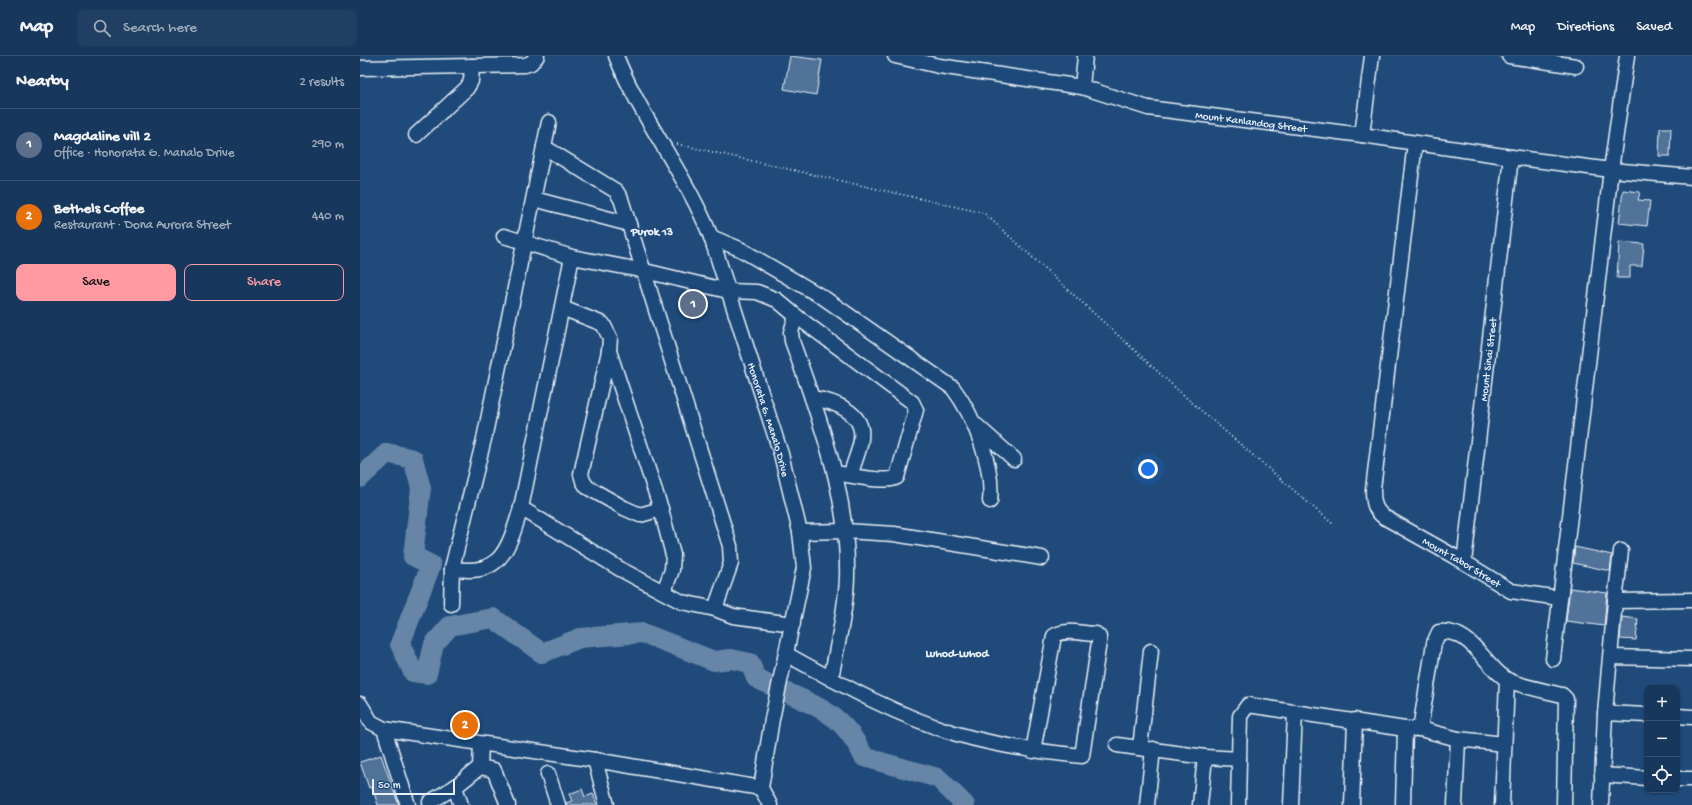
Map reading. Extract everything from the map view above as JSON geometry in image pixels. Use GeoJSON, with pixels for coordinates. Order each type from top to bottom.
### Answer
{"type":"FeatureCollection","features":[{"type":"Feature","properties":{"kind":"street","name":"Honorata G. Manalo Drive"},"geometry":{"type":"LineString","coordinates":[[616,56],[660,141],[703,217],[711,237],[781,454],[800,532],[804,568],[772,719],[761,788]]}},
{"type":"Feature","properties":{"kind":"street","name":"Mount Kanlandog Street"},"geometry":{"type":"LineString","coordinates":[[895,56],[940,61],[1082,87],[1148,108],[1362,135],[1611,170],[1692,177]]}},
{"type":"Feature","properties":{"kind":"street"},"geometry":{"type":"LineString","coordinates":[[1082,87],[1085,56]]}},
{"type":"Feature","properties":{"kind":"street"},"geometry":{"type":"LineString","coordinates":[[1362,135],[1372,56]]}},
{"type":"Feature","properties":{"kind":"street"},"geometry":{"type":"LineString","coordinates":[[1509,56],[1576,66]]}},
{"type":"Feature","properties":{"kind":"street"},"geometry":{"type":"LineString","coordinates":[[1553,659],[1559,598],[1611,170],[1627,56]]}},
{"type":"Feature","properties":{"kind":"street"},"geometry":{"type":"LineString","coordinates":[[360,68],[526,65],[533,58]]}},
{"type":"Feature","properties":{"kind":"street"},"geometry":{"type":"LineString","coordinates":[[416,136],[467,88],[471,81],[472,66]]}},
{"type":"Feature","properties":{"kind":"street"},"geometry":{"type":"LineString","coordinates":[[451,604],[452,568],[484,439],[549,122]]}},
{"type":"Feature","properties":{"kind":"street","name":"Mount Tabor Street"},"geometry":{"type":"LineString","coordinates":[[1415,143],[1373,489],[1374,506],[1377,512],[1384,517],[1464,562],[1511,591],[1559,598]]}},
{"type":"Feature","properties":{"kind":"street"},"geometry":{"type":"LineString","coordinates":[[544,146],[619,193],[645,271],[730,546],[731,563],[715,609]]}},
{"type":"Feature","properties":{"kind":"street","name":"Mount Sinai Street"},"geometry":{"type":"LineString","coordinates":[[1464,562],[1511,157]]}},
{"type":"Feature","properties":{"kind":"street"},"geometry":{"type":"LineString","coordinates":[[534,199],[629,224]]}},
{"type":"Feature","properties":{"kind":"street"},"geometry":{"type":"LineString","coordinates":[[504,236],[525,241],[572,257],[645,271],[728,291],[757,292],[777,300],[796,316],[912,402],[916,407],[897,477],[887,479],[835,473]]}},
{"type":"Feature","properties":{"kind":"street"},"geometry":{"type":"LineString","coordinates":[[711,237],[740,249],[824,298],[953,388],[965,405],[974,424],[991,489],[990,501]]}},
{"type":"Feature","properties":{"kind":"street"},"geometry":{"type":"LineString","coordinates":[[452,568],[466,571],[479,571],[491,566],[507,548],[512,539],[521,508],[572,257]]}},
{"type":"Feature","properties":{"kind":"street"},"geometry":{"type":"LineString","coordinates":[[562,308],[603,324],[610,338],[609,351],[581,474],[583,481],[587,487],[624,508],[640,515],[660,509]]}},
{"type":"Feature","properties":{"kind":"street"},"geometry":{"type":"LineString","coordinates":[[796,316],[791,332],[792,341],[812,398],[835,473],[845,531],[847,577],[844,606],[831,679]]}},
{"type":"Feature","properties":{"kind":"street"},"geometry":{"type":"LineString","coordinates":[[609,351],[660,509],[673,562],[664,591]]}},
{"type":"Feature","properties":{"kind":"street"},"geometry":{"type":"LineString","coordinates":[[812,398],[829,400],[846,408],[859,424],[862,431],[861,440],[851,475]]}},
{"type":"Feature","properties":{"kind":"street"},"geometry":{"type":"LineString","coordinates":[[974,424],[1014,459]]}},
{"type":"Feature","properties":{"kind":"street"},"geometry":{"type":"LineString","coordinates":[[521,508],[620,569],[664,591],[682,602],[715,609],[733,616],[793,624]]}},
{"type":"Feature","properties":{"kind":"street"},"geometry":{"type":"LineString","coordinates":[[800,532],[845,531],[894,534],[1042,558]]}},
{"type":"Feature","properties":{"kind":"street"},"geometry":{"type":"LineString","coordinates":[[1601,805],[1605,713],[1621,551]]}},
{"type":"Feature","properties":{"kind":"street"},"geometry":{"type":"LineString","coordinates":[[1615,601],[1692,600]]}},
{"type":"Feature","properties":{"kind":"street"},"geometry":{"type":"LineString","coordinates":[[1420,728],[1434,643],[1439,632],[1450,631],[1464,637],[1507,680],[1562,695],[1566,699],[1564,805]]}},
{"type":"Feature","properties":{"kind":"street"},"geometry":{"type":"LineString","coordinates":[[786,654],[831,679],[899,712],[956,734],[1033,751],[1082,756],[1099,642],[1099,637],[1096,634],[1064,632],[1054,636],[1033,751]]}},
{"type":"Feature","properties":{"kind":"street"},"geometry":{"type":"LineString","coordinates":[[1147,805],[1146,748],[1151,651]]}},
{"type":"Feature","properties":{"kind":"street"},"geometry":{"type":"LineString","coordinates":[[1611,657],[1692,659]]}},
{"type":"Feature","properties":{"kind":"street"},"geometry":{"type":"LineString","coordinates":[[1502,805],[1507,680]]}},
{"type":"Feature","properties":{"kind":"street"},"geometry":{"type":"LineString","coordinates":[[360,704],[371,722],[384,729],[595,760],[761,788],[770,805]]}},
{"type":"Feature","properties":{"kind":"street"},"geometry":{"type":"LineString","coordinates":[[1238,805],[1240,716],[1248,705],[1355,720],[1405,729],[1420,728],[1458,739],[1504,744]]}},
{"type":"Feature","properties":{"kind":"street"},"geometry":{"type":"LineString","coordinates":[[1291,805],[1295,712]]}},
{"type":"Feature","properties":{"kind":"street"},"geometry":{"type":"LineString","coordinates":[[1605,713],[1644,715]]}},
{"type":"Feature","properties":{"kind":"street"},"geometry":{"type":"LineString","coordinates":[[1680,716],[1692,717]]}},
{"type":"Feature","properties":{"kind":"street"},"geometry":{"type":"LineString","coordinates":[[1352,805],[1355,720]]}},
{"type":"Feature","properties":{"kind":"street"},"geometry":{"type":"LineString","coordinates":[[384,729],[408,805]]}},
{"type":"Feature","properties":{"kind":"street"},"geometry":{"type":"LineString","coordinates":[[1403,805],[1405,729]]}},
{"type":"Feature","properties":{"kind":"street"},"geometry":{"type":"LineString","coordinates":[[1455,805],[1458,739]]}},
{"type":"Feature","properties":{"kind":"street"},"geometry":{"type":"LineString","coordinates":[[430,802],[455,787],[480,767],[481,744]]}},
{"type":"Feature","properties":{"kind":"street"},"geometry":{"type":"LineString","coordinates":[[1117,744],[1205,757],[1239,759]]}},
{"type":"Feature","properties":{"kind":"street"},"geometry":{"type":"LineString","coordinates":[[1200,805],[1205,757]]}},
{"type":"Feature","properties":{"kind":"street"},"geometry":{"type":"LineString","coordinates":[[595,760],[607,805]]}},
{"type":"Feature","properties":{"kind":"street"},"geometry":{"type":"LineString","coordinates":[[480,767],[494,770],[508,805]]}},
{"type":"Feature","properties":{"kind":"street"},"geometry":{"type":"LineString","coordinates":[[548,774],[558,805]]}},
{"type":"Feature","properties":{"kind":"street"},"geometry":{"type":"LineString","coordinates":[[1602,775],[1644,778]]}},
{"type":"Feature","properties":{"kind":"street"},"geometry":{"type":"LineString","coordinates":[[1680,779],[1692,779]]}},
{"type":"Feature","properties":{"kind":"street"},"geometry":{"type":"LineString","coordinates":[[455,787],[461,805]]}},
{"type":"Feature","properties":{"kind":"path"},"geometry":{"type":"LineString","coordinates":[[660,141],[984,214],[1190,401],[1333,524]]}},
{"type":"Feature","properties":{"kind":"building"},"geometry":{"type":"Polygon","coordinates":[[[790,56],[822,60],[816,95],[784,89],[790,56]]]}},
{"type":"Feature","properties":{"kind":"building"},"geometry":{"type":"Polygon","coordinates":[[[1660,128],[1671,128],[1670,156],[1659,156],[1660,128]]]}},
{"type":"Feature","properties":{"kind":"building"},"geometry":{"type":"Polygon","coordinates":[[[1623,190],[1640,192],[1638,200],[1650,201],[1647,226],[1619,223],[1623,190]]]}},
{"type":"Feature","properties":{"kind":"building"},"geometry":{"type":"Polygon","coordinates":[[[1619,242],[1644,244],[1642,266],[1630,266],[1630,278],[1617,278],[1619,242]]]}},
{"type":"Feature","properties":{"kind":"building"},"geometry":{"type":"Polygon","coordinates":[[[1575,547],[1612,555],[1610,571],[1573,563],[1575,547]]]}},
{"type":"Feature","properties":{"kind":"building"},"geometry":{"type":"Polygon","coordinates":[[[1570,588],[1607,593],[1604,626],[1566,621],[1570,588]]]}},
{"type":"Feature","properties":{"kind":"building"},"geometry":{"type":"Polygon","coordinates":[[[1622,617],[1638,619],[1636,640],[1620,639],[1622,617]]]}},
{"type":"Feature","properties":{"kind":"building"},"geometry":{"type":"Polygon","coordinates":[[[381,755],[399,805],[378,805],[372,787],[369,788],[360,762],[381,755]]]}},
{"type":"Feature","properties":{"kind":"building"},"geometry":{"type":"Polygon","coordinates":[[[582,789],[585,797],[593,794],[597,805],[566,805],[566,803],[572,801],[569,794],[582,789]]]}},
{"type":"Feature","properties":{"kind":"waterway"},"geometry":{"type":"LineString","coordinates":[[360,478],[387,453],[413,459],[421,488],[413,556],[431,565],[400,644],[413,672],[427,674],[434,644],[450,626],[493,618],[542,653],[580,638],[643,633],[714,661],[731,659],[750,663],[756,678],[770,685]]}},
{"type":"Feature","properties":{"kind":"waterway"},"geometry":{"type":"LineString","coordinates":[[788,693],[824,710],[842,724],[850,733],[864,757],[938,778],[965,805]]}},
{"type":"Feature","properties":{"kind":"place","name":"Magdaline vill 2"},"geometry":{"type":"Point","coordinates":[693,304]}},
{"type":"Feature","properties":{"kind":"place","name":"Bethels Coffee"},"geometry":{"type":"Point","coordinates":[465,725]}},
{"type":"Feature","properties":{"kind":"district","name":"Purok 13"},"geometry":{"type":"Point","coordinates":[652,231]}},
{"type":"Feature","properties":{"kind":"district","name":"Luhod-Luhod"},"geometry":{"type":"Point","coordinates":[957,653]}}]}
